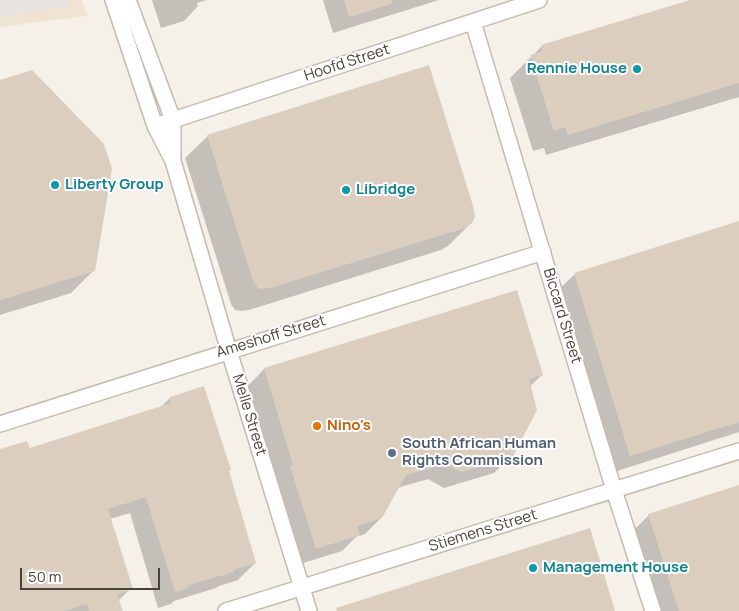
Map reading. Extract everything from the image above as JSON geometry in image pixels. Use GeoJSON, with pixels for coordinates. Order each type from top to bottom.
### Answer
{"type":"FeatureCollection","features":[{"type":"Feature","properties":{"kind":"street","name":"Melle Street"},"geometry":{"type":"LineString","coordinates":[[113,0],[155,126],[173,161],[309,611]]}},
{"type":"Feature","properties":{"kind":"street","name":"Melle Street"},"geometry":{"type":"LineString","coordinates":[[128,0],[173,120],[173,161]]}},
{"type":"Feature","properties":{"kind":"street","name":"Hoofd Street"},"geometry":{"type":"LineString","coordinates":[[155,126],[540,0]]}},
{"type":"Feature","properties":{"kind":"street","name":"Biccard Street"},"geometry":{"type":"LineString","coordinates":[[473,22],[614,490],[653,611]]}},
{"type":"Feature","properties":{"kind":"street","name":"Ameshoff Street"},"geometry":{"type":"LineString","coordinates":[[0,424],[543,252]]}},
{"type":"Feature","properties":{"kind":"street","name":"Stiemens Street"},"geometry":{"type":"LineString","coordinates":[[226,611],[739,451]]}},
{"type":"Feature","properties":{"kind":"shaded area"},"geometry":{"type":"Polygon","coordinates":[[[0,0],[82,0],[87,16],[0,27],[0,0]]]}},
{"type":"Feature","properties":{"kind":"shaded area"},"geometry":{"type":"Polygon","coordinates":[[[0,0],[67,0],[69,6],[0,18],[0,0]]]}},
{"type":"Feature","properties":{"kind":"building"},"geometry":{"type":"Polygon","coordinates":[[[344,0],[392,0],[392,4],[349,17],[344,0]]]}},
{"type":"Feature","properties":{"kind":"building","name":"Rennie House"},"geometry":{"type":"Polygon","coordinates":[[[690,0],[739,0],[739,83],[568,135],[565,127],[554,131],[530,55],[543,51],[541,45],[690,0]]]}},
{"type":"Feature","properties":{"kind":"building","name":"Libridge"},"geometry":{"type":"Polygon","coordinates":[[[429,65],[474,209],[475,217],[472,223],[465,228],[273,287],[258,288],[253,281],[207,135],[429,65]]]}},
{"type":"Feature","properties":{"kind":"building","name":"Liberty Group"},"geometry":{"type":"Polygon","coordinates":[[[32,70],[104,144],[112,169],[95,271],[0,300],[0,80],[32,70]]]}},
{"type":"Feature","properties":{"kind":"building"},"geometry":{"type":"Polygon","coordinates":[[[739,221],[739,422],[630,456],[574,273],[739,221]]]}},
{"type":"Feature","properties":{"kind":"building"},"geometry":{"type":"Polygon","coordinates":[[[517,290],[543,375],[529,379],[537,410],[512,458],[461,472],[445,464],[406,475],[382,518],[357,526],[360,535],[316,549],[290,466],[293,465],[264,368],[517,290]]]}},
{"type":"Feature","properties":{"kind":"building"},"geometry":{"type":"Polygon","coordinates":[[[204,386],[231,470],[229,471],[256,563],[233,570],[234,572],[188,585],[189,588],[175,592],[146,497],[108,509],[133,589],[117,594],[123,611],[89,611],[87,604],[64,611],[0,611],[0,449],[27,441],[30,448],[171,403],[170,397],[204,386]]]}},
{"type":"Feature","properties":{"kind":"building"},"geometry":{"type":"Polygon","coordinates":[[[739,485],[739,611],[679,611],[648,514],[739,485]]]}},
{"type":"Feature","properties":{"kind":"building","name":"Management House"},"geometry":{"type":"Polygon","coordinates":[[[590,528],[615,611],[337,611],[336,608],[590,528]]]}},
{"type":"Feature","properties":{"kind":"place","name":"Rennie House"},"geometry":{"type":"Point","coordinates":[637,69]}},
{"type":"Feature","properties":{"kind":"place","name":"Liberty Group"},"geometry":{"type":"Point","coordinates":[55,185]}},
{"type":"Feature","properties":{"kind":"place","name":"Libridge"},"geometry":{"type":"Point","coordinates":[346,190]}},
{"type":"Feature","properties":{"kind":"place","name":"Nino's"},"geometry":{"type":"Point","coordinates":[317,426]}},
{"type":"Feature","properties":{"kind":"place","name":"South African Human Rights Commission"},"geometry":{"type":"Point","coordinates":[392,453]}},
{"type":"Feature","properties":{"kind":"place","name":"Management House"},"geometry":{"type":"Point","coordinates":[533,568]}}]}
